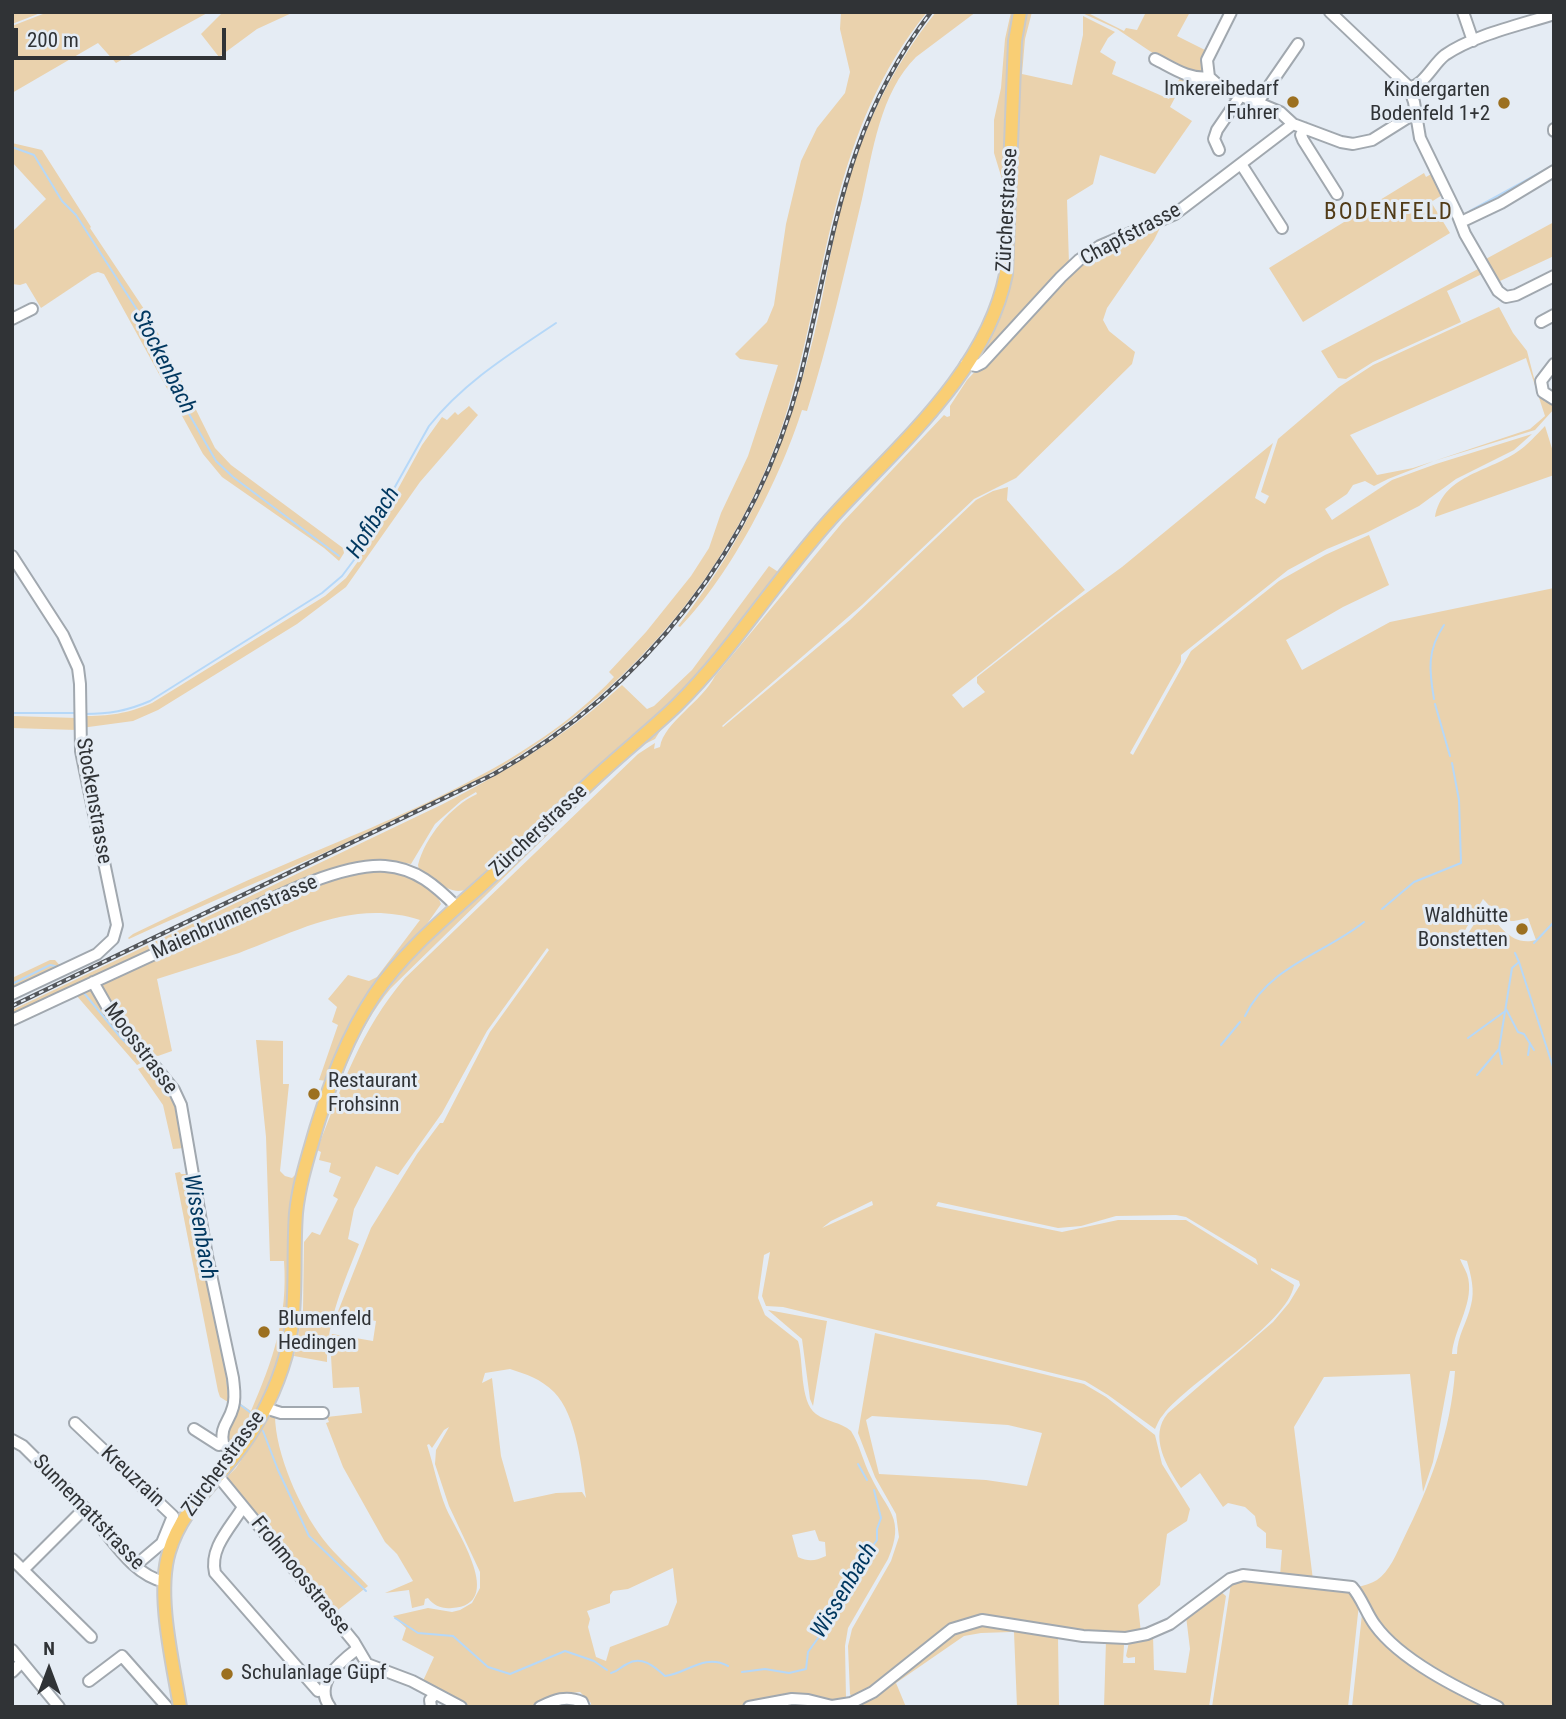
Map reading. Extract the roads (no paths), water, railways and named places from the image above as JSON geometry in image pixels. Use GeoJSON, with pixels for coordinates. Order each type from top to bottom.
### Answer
{"type":"FeatureCollection","features":[{"type":"Feature","properties":{"kind":"main road","name":"Zürcherstrasse"},"geometry":{"type":"LineString","coordinates":[[180,1707],[167,1626],[165,1582],[169,1552],[190,1508],[236,1455],[265,1408],[281,1373],[292,1330],[300,1186],[334,1073],[359,1020],[392,971],[691,690],[829,521],[925,419],[966,364],[990,322],[1006,274],[1015,41],[1020,12]]}},
{"type":"Feature","properties":{"kind":"street"},"geometry":{"type":"LineString","coordinates":[[1231,12],[1208,60],[1209,77],[1220,87],[1280,112],[1293,124],[1353,144],[1372,140],[1415,113]]}},
{"type":"Feature","properties":{"kind":"street"},"geometry":{"type":"LineString","coordinates":[[1330,12],[1409,87],[1420,138],[1479,262],[1498,291],[1506,297],[1518,295],[1554,276]]}},
{"type":"Feature","properties":{"kind":"street"},"geometry":{"type":"LineString","coordinates":[[1463,12],[1473,41]]}},
{"type":"Feature","properties":{"kind":"street"},"geometry":{"type":"LineString","coordinates":[[1409,87],[1419,84],[1431,68],[1446,55],[1473,41],[1554,14]]}},
{"type":"Feature","properties":{"kind":"street"},"geometry":{"type":"LineString","coordinates":[[1258,102],[1298,44]]}},
{"type":"Feature","properties":{"kind":"street"},"geometry":{"type":"LineString","coordinates":[[1155,59],[1190,76],[1209,77]]}},
{"type":"Feature","properties":{"kind":"street"},"geometry":{"type":"LineString","coordinates":[[1219,150],[1214,139],[1217,130],[1241,95]]}},
{"type":"Feature","properties":{"kind":"street","name":"Chapfstrasse"},"geometry":{"type":"LineString","coordinates":[[966,364],[976,366],[982,363],[1080,260],[1100,246],[1175,214],[1293,124]]}},
{"type":"Feature","properties":{"kind":"street"},"geometry":{"type":"LineString","coordinates":[[1304,128],[1301,135],[1303,140],[1337,194]]}},
{"type":"Feature","properties":{"kind":"street"},"geometry":{"type":"LineString","coordinates":[[1241,164],[1282,228]]}},
{"type":"Feature","properties":{"kind":"street"},"geometry":{"type":"LineString","coordinates":[[1461,222],[1501,203],[1554,171]]}},
{"type":"Feature","properties":{"kind":"street"},"geometry":{"type":"LineString","coordinates":[[12,318],[32,309]]}},
{"type":"Feature","properties":{"kind":"street"},"geometry":{"type":"LineString","coordinates":[[1541,322],[1554,315]]}},
{"type":"Feature","properties":{"kind":"street"},"geometry":{"type":"LineString","coordinates":[[1554,364],[1541,381],[1543,392],[1554,399]]}},
{"type":"Feature","properties":{"kind":"street","name":"Stockenstrasse"},"geometry":{"type":"LineString","coordinates":[[12,556],[63,635],[78,668],[81,751],[116,916],[114,936],[97,954],[12,994]]}},
{"type":"Feature","properties":{"kind":"street","name":"Maienbrunnenstrasse"},"geometry":{"type":"LineString","coordinates":[[12,1020],[286,893],[351,870],[380,866],[405,870],[433,885],[457,908]]}},
{"type":"Feature","properties":{"kind":"street","name":"Moosstrasse"},"geometry":{"type":"LineString","coordinates":[[93,982],[110,1010],[174,1090],[181,1105],[207,1256],[233,1378],[235,1397],[222,1433],[223,1444]]}},
{"type":"Feature","properties":{"kind":"street"},"geometry":{"type":"LineString","coordinates":[[265,1408],[281,1413],[323,1413]]}},
{"type":"Feature","properties":{"kind":"street","name":"Kreuzrain"},"geometry":{"type":"LineString","coordinates":[[75,1423],[173,1516],[162,1543],[136,1565]]}},
{"type":"Feature","properties":{"kind":"street"},"geometry":{"type":"LineString","coordinates":[[194,1429],[219,1445],[223,1444],[236,1455]]}},
{"type":"Feature","properties":{"kind":"street","name":"Sunnemattstrasse"},"geometry":{"type":"LineString","coordinates":[[12,1440],[23,1446],[85,1508],[136,1565],[148,1576],[165,1582]]}},
{"type":"Feature","properties":{"kind":"street","name":"Frohmoosstrasse"},"geometry":{"type":"LineString","coordinates":[[218,1476],[354,1642],[368,1664],[412,1681],[461,1707]]}},
{"type":"Feature","properties":{"kind":"street"},"geometry":{"type":"LineString","coordinates":[[243,1507],[214,1553],[215,1573],[317,1692]]}},
{"type":"Feature","properties":{"kind":"street"},"geometry":{"type":"LineString","coordinates":[[23,1570],[85,1508]]}},
{"type":"Feature","properties":{"kind":"street"},"geometry":{"type":"LineString","coordinates":[[12,1559],[91,1637]]}},
{"type":"Feature","properties":{"kind":"street"},"geometry":{"type":"LineString","coordinates":[[749,1707],[792,1699],[832,1706],[851,1703],[873,1692],[952,1629],[965,1623],[982,1620],[1083,1636],[1126,1638],[1147,1634],[1170,1624],[1230,1579],[1243,1575],[1352,1587],[1375,1626],[1410,1657],[1498,1707]]}},
{"type":"Feature","properties":{"kind":"street"},"geometry":{"type":"LineString","coordinates":[[330,1707],[323,1688],[345,1658],[357,1649]]}},
{"type":"Feature","properties":{"kind":"street"},"geometry":{"type":"LineString","coordinates":[[12,1650],[59,1707]]}},
{"type":"Feature","properties":{"kind":"street"},"geometry":{"type":"LineString","coordinates":[[89,1681],[122,1656],[167,1707]]}},
{"type":"Feature","properties":{"kind":"street"},"geometry":{"type":"LineString","coordinates":[[12,1672],[22,1662]]}},
{"type":"Feature","properties":{"kind":"street"},"geometry":{"type":"LineString","coordinates":[[430,1707],[430,1700],[435,1694]]}},
{"type":"Feature","properties":{"kind":"street"},"geometry":{"type":"LineString","coordinates":[[540,1707],[558,1698],[569,1697],[582,1702],[584,1707]]}},
{"type":"Feature","properties":{"kind":"waterway","name":"Stockenbach"},"geometry":{"type":"LineString","coordinates":[[12,147],[34,155],[62,201],[76,215],[152,333],[163,361],[177,383],[177,393],[216,461],[233,477],[339,556]]}},
{"type":"Feature","properties":{"kind":"waterway"},"geometry":{"type":"LineString","coordinates":[[1470,211],[1545,170]]}},
{"type":"Feature","properties":{"kind":"waterway","name":"Hofibach"},"geometry":{"type":"LineString","coordinates":[[84,714],[118,711],[150,701],[322,593],[342,576],[354,560],[429,426],[472,382],[556,323]]}},
{"type":"Feature","properties":{"kind":"waterway"},"geometry":{"type":"LineString","coordinates":[[1434,699],[1431,679],[1432,652],[1444,625]]}},
{"type":"Feature","properties":{"kind":"waterway"},"geometry":{"type":"LineString","coordinates":[[1435,704],[1450,756]]}},
{"type":"Feature","properties":{"kind":"waterway","name":"Hofibach"},"geometry":{"type":"LineString","coordinates":[[12,713],[75,713]]}},
{"type":"Feature","properties":{"kind":"waterway"},"geometry":{"type":"LineString","coordinates":[[1382,909],[1414,882],[1461,863],[1459,800],[1452,763]]}},
{"type":"Feature","properties":{"kind":"waterway"},"geometry":{"type":"LineString","coordinates":[[1245,1016],[1255,999],[1283,973],[1364,922]]}},
{"type":"Feature","properties":{"kind":"waterway"},"geometry":{"type":"LineString","coordinates":[[1534,943],[1554,922]]}},
{"type":"Feature","properties":{"kind":"waterway"},"geometry":{"type":"LineString","coordinates":[[1502,1064],[1499,1049],[1512,968],[1519,962],[1515,953]]}},
{"type":"Feature","properties":{"kind":"waterway"},"geometry":{"type":"LineString","coordinates":[[1519,962],[1554,1070]]}},
{"type":"Feature","properties":{"kind":"waterway","name":"Wissenbach"},"geometry":{"type":"LineString","coordinates":[[12,984],[50,965],[55,966]]}},
{"type":"Feature","properties":{"kind":"waterway","name":"Wissenbach"},"geometry":{"type":"LineString","coordinates":[[84,993],[121,1038],[138,1054]]}},
{"type":"Feature","properties":{"kind":"waterway"},"geometry":{"type":"LineString","coordinates":[[1506,1009],[1518,1032],[1524,1034],[1534,1050]]}},
{"type":"Feature","properties":{"kind":"waterway"},"geometry":{"type":"LineString","coordinates":[[1468,1038],[1504,1012]]}},
{"type":"Feature","properties":{"kind":"waterway"},"geometry":{"type":"LineString","coordinates":[[1221,1045],[1240,1022]]}},
{"type":"Feature","properties":{"kind":"waterway"},"geometry":{"type":"LineString","coordinates":[[1528,1055],[1530,1043]]}},
{"type":"Feature","properties":{"kind":"waterway"},"geometry":{"type":"LineString","coordinates":[[1477,1075],[1499,1049]]}},
{"type":"Feature","properties":{"kind":"waterway","name":"Wissenbach"},"geometry":{"type":"LineString","coordinates":[[227,1377],[229,1396]]}},
{"type":"Feature","properties":{"kind":"waterway","name":"Wissenbach"},"geometry":{"type":"LineString","coordinates":[[238,1403],[251,1413]]}},
{"type":"Feature","properties":{"kind":"waterway","name":"Wissenbach"},"geometry":{"type":"LineString","coordinates":[[263,1431],[309,1536],[366,1591]]}},
{"type":"Feature","properties":{"kind":"waterway","name":"Wissenbach"},"geometry":{"type":"LineString","coordinates":[[858,1464],[867,1480]]}},
{"type":"Feature","properties":{"kind":"waterway","name":"Wissenbach"},"geometry":{"type":"LineString","coordinates":[[742,1672],[765,1669],[789,1673],[806,1669],[808,1652],[837,1612],[845,1592],[853,1585],[864,1558],[877,1540],[881,1518],[874,1490]]}},
{"type":"Feature","properties":{"kind":"waterway","name":"Wissenbach"},"geometry":{"type":"LineString","coordinates":[[395,1618],[418,1633],[453,1636],[488,1667],[510,1674],[565,1651],[594,1661],[607,1670]]}},
{"type":"Feature","properties":{"kind":"waterway","name":"Wissenbach"},"geometry":{"type":"LineString","coordinates":[[611,1673],[637,1661],[652,1665],[665,1676],[703,1663],[728,1666]]}},
{"type":"Feature","properties":{"kind":"railway"},"geometry":{"type":"LineString","coordinates":[[12,1006],[494,774],[549,739],[599,700],[646,656],[687,607],[724,555],[755,499],[780,440],[800,378],[833,233],[859,143],[901,55],[931,12]]}},
{"type":"Feature","properties":{"kind":"place","name":"Imkereibedarf Fuhrer"},"geometry":{"type":"Point","coordinates":[1293,102]}},
{"type":"Feature","properties":{"kind":"place","name":"Kindergarten Bodenfeld 1+2"},"geometry":{"type":"Point","coordinates":[1504,103]}},
{"type":"Feature","properties":{"kind":"place","name":"Waldhütte Bonstetten"},"geometry":{"type":"Point","coordinates":[1522,929]}},
{"type":"Feature","properties":{"kind":"place","name":"Restaurant Frohsinn"},"geometry":{"type":"Point","coordinates":[314,1094]}},
{"type":"Feature","properties":{"kind":"place","name":"Blumenfeld Hedingen"},"geometry":{"type":"Point","coordinates":[264,1332]}},
{"type":"Feature","properties":{"kind":"place","name":"Schulanlage Güpf"},"geometry":{"type":"Point","coordinates":[227,1674]}},
{"type":"Feature","properties":{"kind":"district","name":"BODENFELD"},"geometry":{"type":"Point","coordinates":[1389,213]}}]}
